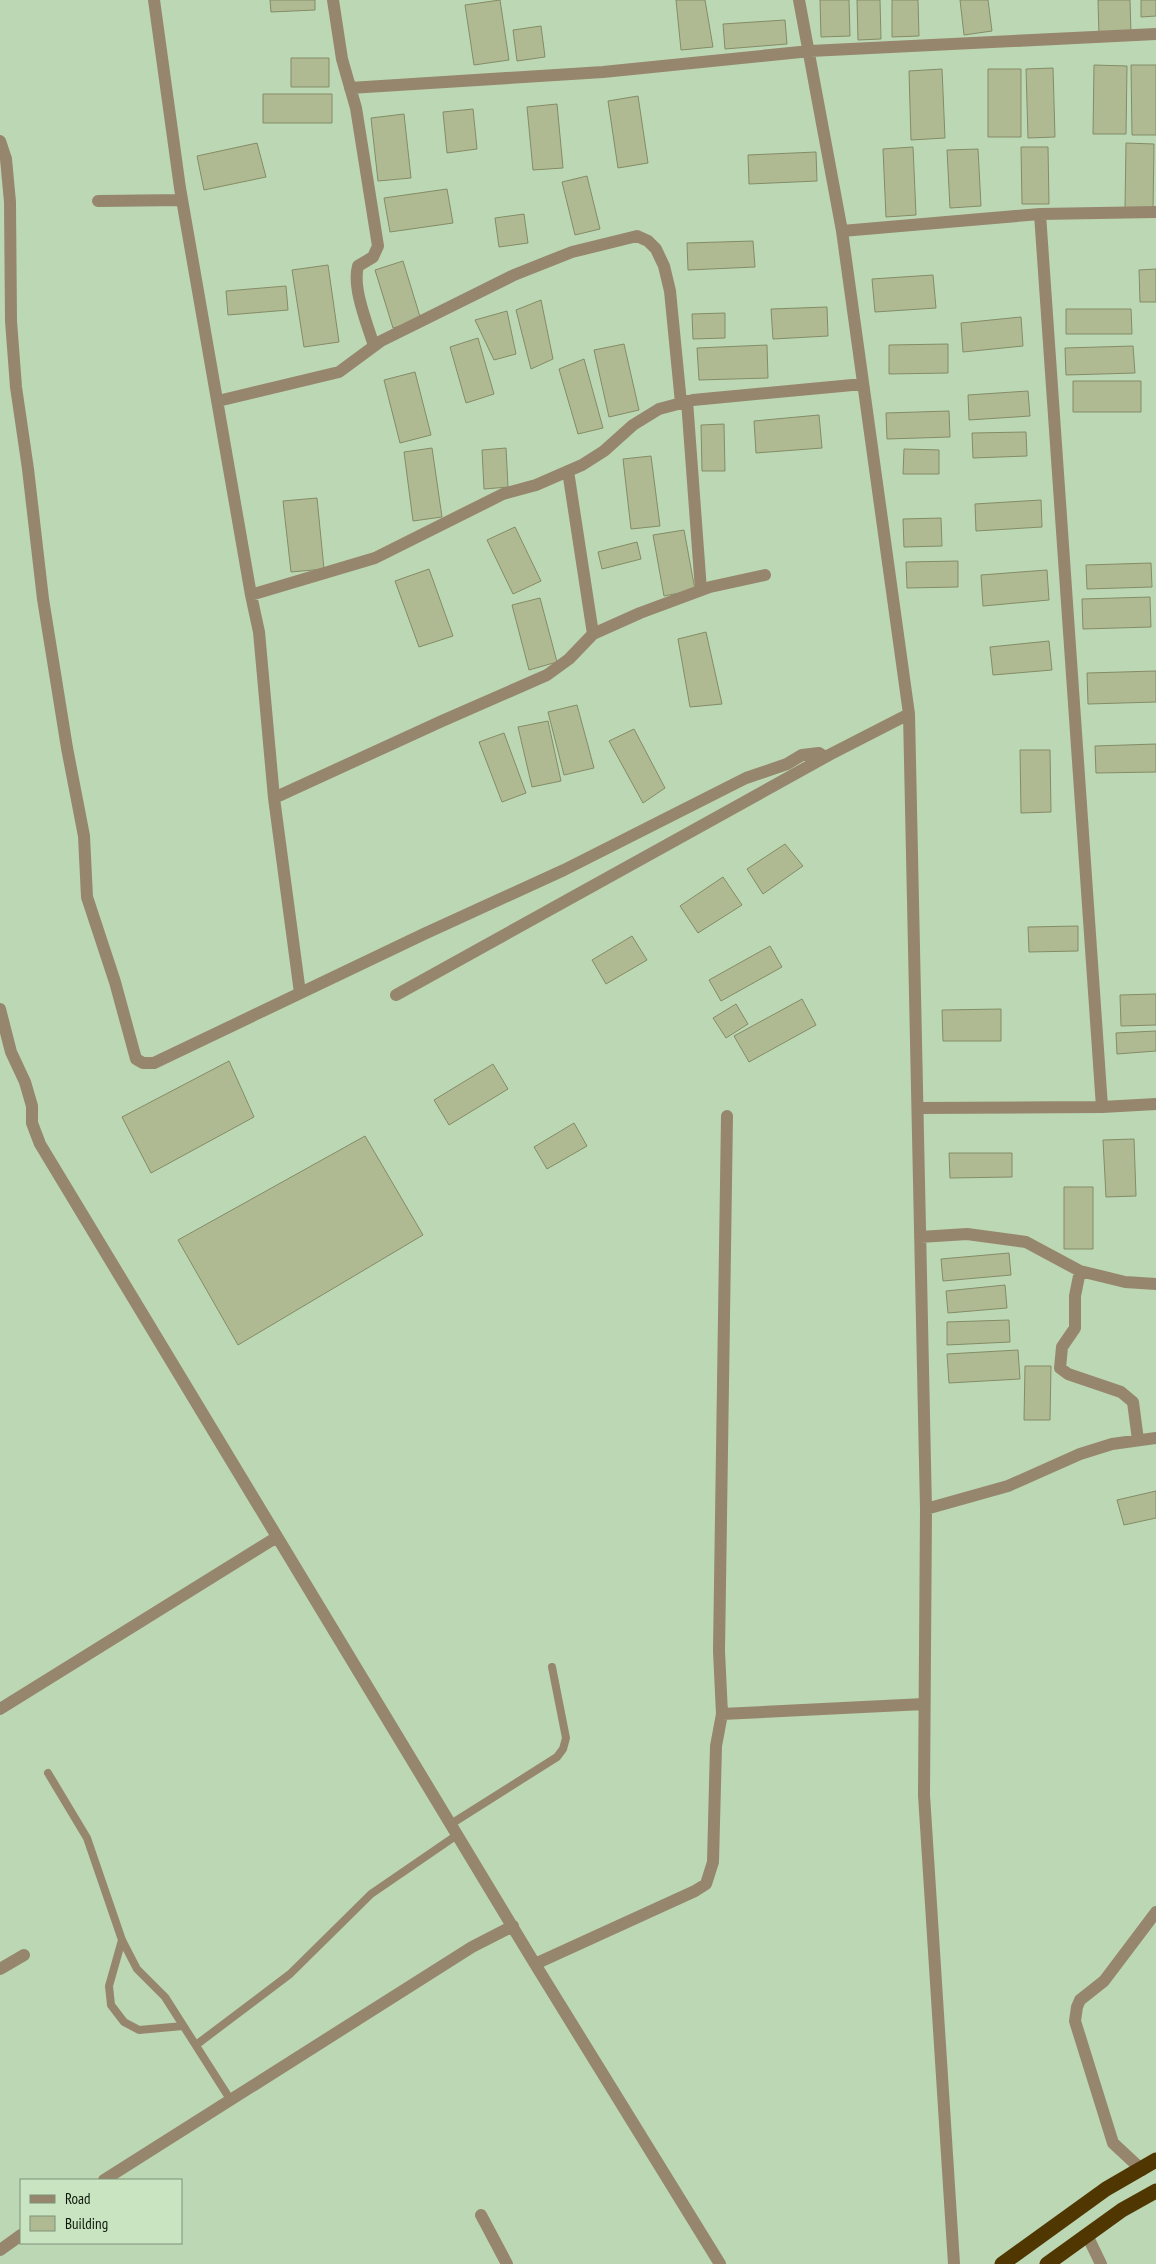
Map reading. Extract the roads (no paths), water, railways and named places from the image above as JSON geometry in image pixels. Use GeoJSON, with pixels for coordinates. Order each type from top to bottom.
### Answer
{"type":"FeatureCollection","features":[{"type":"Feature","properties":{"kind":"highway"},"geometry":{"type":"LineString","coordinates":[[1002,2264],[1106,2189],[1142,2170],[1156,2160]]}},
{"type":"Feature","properties":{"kind":"highway"},"geometry":{"type":"LineString","coordinates":[[1047,2264],[1122,2210],[1156,2192]]}},
{"type":"Feature","properties":{"kind":"street"},"geometry":{"type":"LineString","coordinates":[[154,0],[182,200],[261,652],[274,798],[300,993]]}},
{"type":"Feature","properties":{"kind":"street"},"geometry":{"type":"LineString","coordinates":[[333,0],[342,59],[356,108],[378,246],[373,257],[358,266],[356,272],[356,284],[374,346]]}},
{"type":"Feature","properties":{"kind":"street"},"geometry":{"type":"LineString","coordinates":[[799,0],[842,231],[909,714],[919,1108],[926,1509],[924,1795],[954,2264]]}},
{"type":"Feature","properties":{"kind":"street"},"geometry":{"type":"LineString","coordinates":[[350,88],[603,72],[810,51],[1156,34]]}},
{"type":"Feature","properties":{"kind":"street"},"geometry":{"type":"LineString","coordinates":[[0,140],[6,159],[10,202],[11,321],[16,387],[43,600],[66,748],[84,836],[88,897],[115,982],[136,1059],[143,1063],[154,1063],[564,870],[746,778],[787,764],[802,755],[819,753],[825,758]]}},
{"type":"Feature","properties":{"kind":"street"},"geometry":{"type":"LineString","coordinates":[[98,201],[182,200]]}},
{"type":"Feature","properties":{"kind":"street"},"geometry":{"type":"LineString","coordinates":[[842,231],[1040,214],[1156,212]]}},
{"type":"Feature","properties":{"kind":"street"},"geometry":{"type":"LineString","coordinates":[[1040,214],[1102,1106]]}},
{"type":"Feature","properties":{"kind":"street"},"geometry":{"type":"LineString","coordinates":[[218,401],[339,372],[374,346],[514,275],[572,252],[637,236],[648,241],[656,249],[664,266],[670,291],[684,402],[701,590]]}},
{"type":"Feature","properties":{"kind":"street"},"geometry":{"type":"LineString","coordinates":[[251,595],[375,558],[503,494],[536,486],[604,451],[633,425],[659,409],[684,402],[863,384]]}},
{"type":"Feature","properties":{"kind":"street"},"geometry":{"type":"LineString","coordinates":[[568,471],[593,634]]}},
{"type":"Feature","properties":{"kind":"street"},"geometry":{"type":"LineString","coordinates":[[274,798],[547,675],[569,659],[593,634],[640,613],[701,590],[765,575]]}},
{"type":"Feature","properties":{"kind":"street"},"geometry":{"type":"LineString","coordinates":[[396,994],[825,758],[909,714]]}},
{"type":"Feature","properties":{"kind":"street"},"geometry":{"type":"LineString","coordinates":[[0,1013],[11,1052],[25,1082],[32,1106],[32,1123],[40,1144],[535,1964],[720,2264]]}},
{"type":"Feature","properties":{"kind":"street"},"geometry":{"type":"LineString","coordinates":[[919,1108],[1156,1104]]}},
{"type":"Feature","properties":{"kind":"street"},"geometry":{"type":"LineString","coordinates":[[535,1964],[706,1884],[713,1862],[716,1746],[722,1714],[719,1650],[727,1116]]}},
{"type":"Feature","properties":{"kind":"street"},"geometry":{"type":"LineString","coordinates":[[920,1237],[967,1234],[1026,1242],[1080,1271],[1125,1282],[1156,1284]]}},
{"type":"Feature","properties":{"kind":"street"},"geometry":{"type":"LineString","coordinates":[[1080,1271],[1075,1296],[1075,1328],[1062,1347],[1060,1368],[1073,1376],[1121,1392],[1133,1402],[1138,1440]]}},
{"type":"Feature","properties":{"kind":"street"},"geometry":{"type":"LineString","coordinates":[[926,1509],[1008,1486],[1080,1454],[1112,1444],[1156,1438]]}},
{"type":"Feature","properties":{"kind":"street"},"geometry":{"type":"LineString","coordinates":[[0,1708],[277,1537]]}},
{"type":"Feature","properties":{"kind":"street"},"geometry":{"type":"LineString","coordinates":[[722,1714],[924,1704]]}},
{"type":"Feature","properties":{"kind":"street"},"geometry":{"type":"LineString","coordinates":[[1142,2170],[1113,2143],[1075,2021],[1080,2000],[1104,1981],[1156,1912]]}},
{"type":"Feature","properties":{"kind":"street"},"geometry":{"type":"LineString","coordinates":[[106,2179],[230,2098],[472,1947],[513,1926]]}},
{"type":"Feature","properties":{"kind":"street"},"geometry":{"type":"LineString","coordinates":[[0,1969],[24,1954]]}},
{"type":"Feature","properties":{"kind":"street"},"geometry":{"type":"LineString","coordinates":[[481,2215],[507,2264]]}},
{"type":"Feature","properties":{"kind":"street"},"geometry":{"type":"LineString","coordinates":[[1087,2235],[1101,2264]]}},
{"type":"Feature","properties":{"kind":"street"},"geometry":{"type":"LineString","coordinates":[[1,2248],[20,2236]]}},
{"type":"Feature","properties":{"kind":"lane"},"geometry":{"type":"LineString","coordinates":[[196,2045],[290,1974],[371,1894],[454,1829],[557,1757],[563,1749],[566,1738],[552,1666]]}},
{"type":"Feature","properties":{"kind":"lane"},"geometry":{"type":"LineString","coordinates":[[48,1773],[88,1838],[122,1940],[137,1969],[165,1997],[230,2098]]}},
{"type":"Feature","properties":{"kind":"lane"},"geometry":{"type":"LineString","coordinates":[[122,1940],[109,1986],[111,2005],[124,2022],[139,2030],[183,2026]]}}]}
